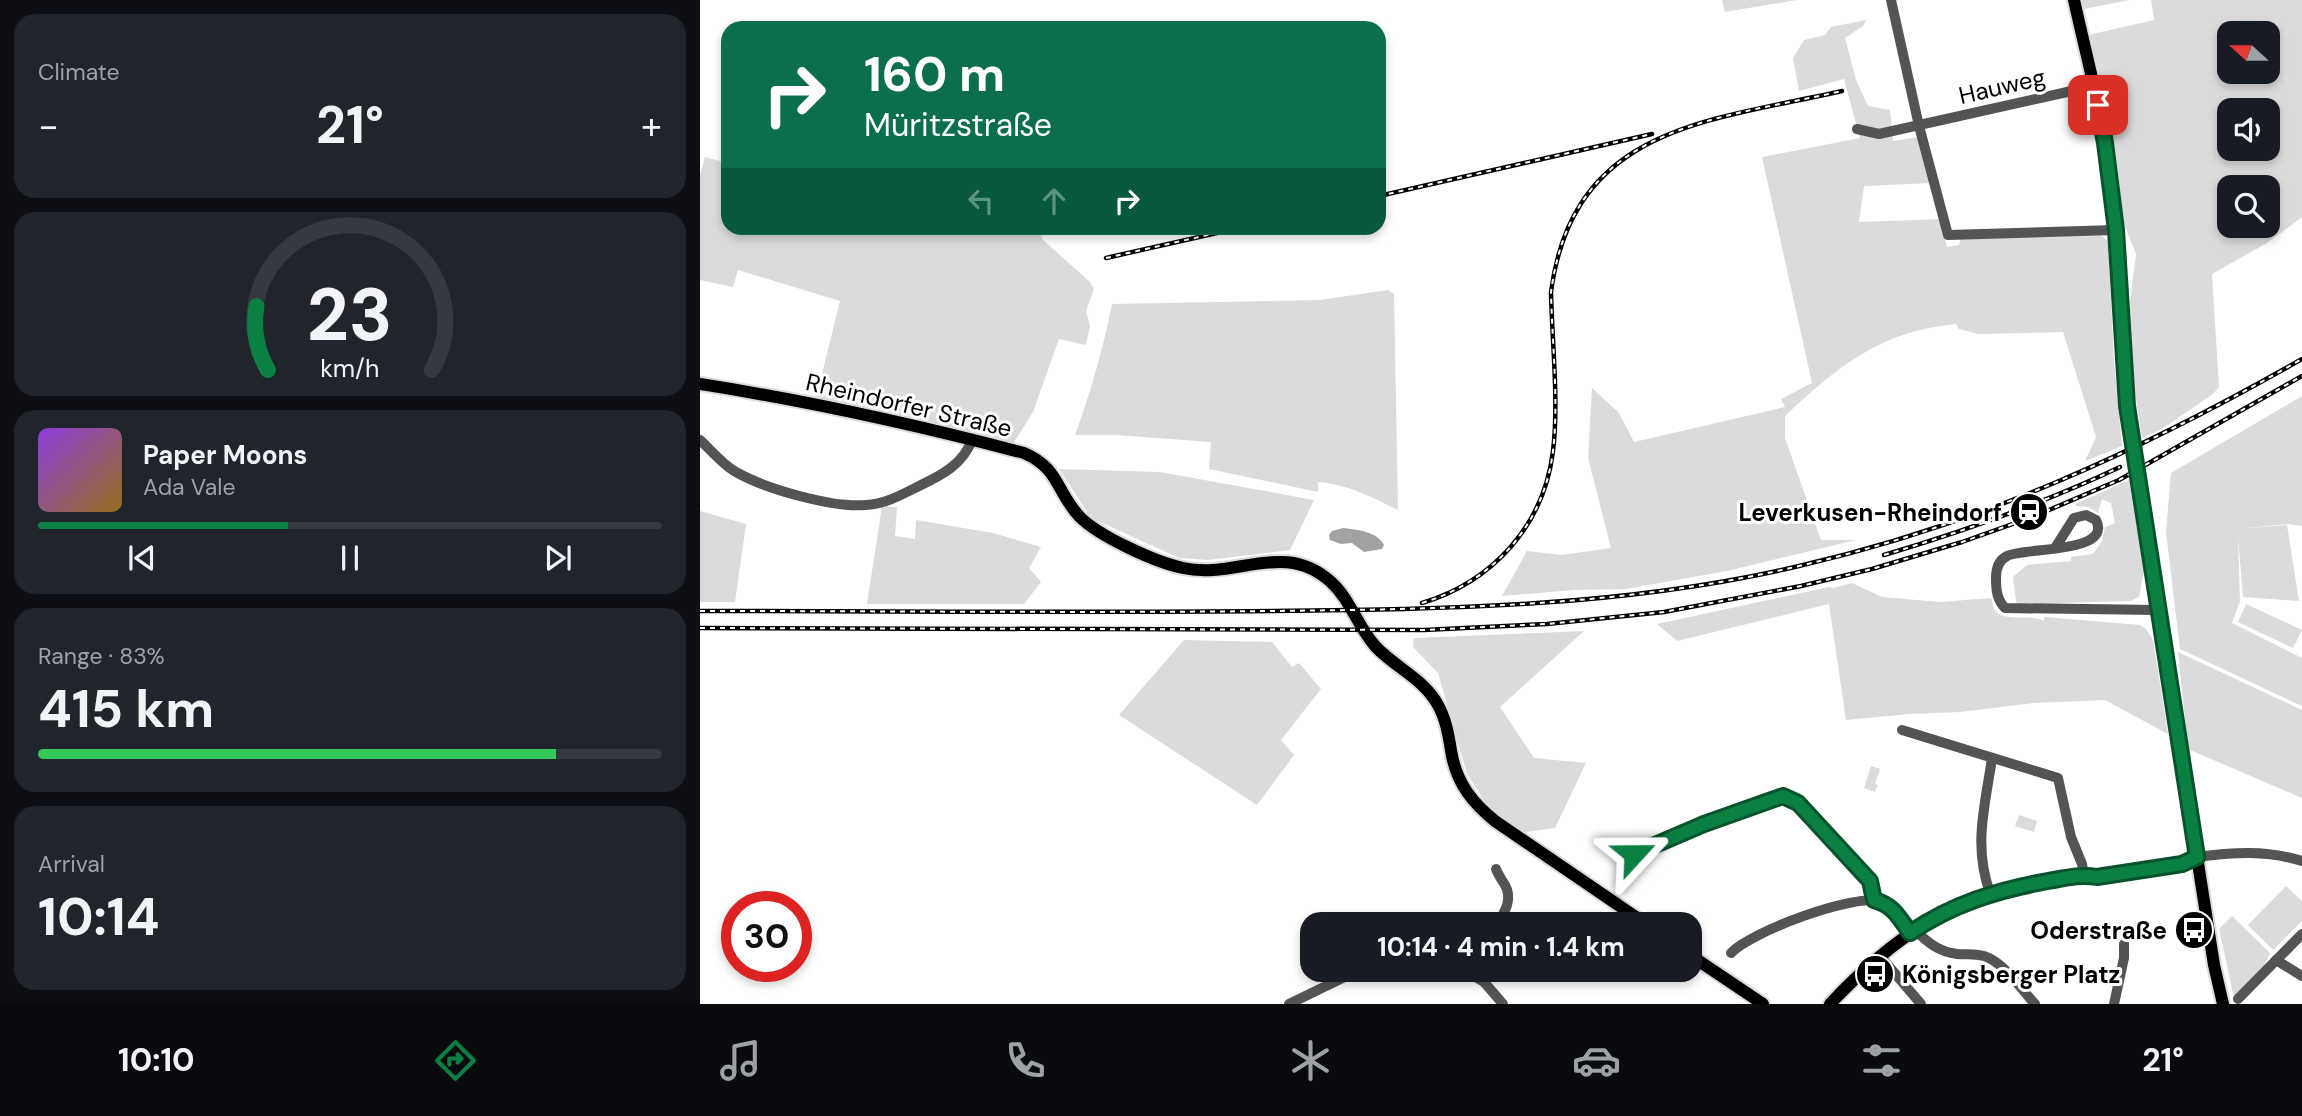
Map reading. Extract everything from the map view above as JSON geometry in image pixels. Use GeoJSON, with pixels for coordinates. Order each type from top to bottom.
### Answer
{"type":"FeatureCollection","features":[{"type":"Feature","properties":{"kind":"main road"},"geometry":{"type":"LineString","coordinates":[[2074,0],[2105,143],[2116,230],[2123,369],[2133,445],[2217,984],[2223,1004]]}},
{"type":"Feature","properties":{"kind":"main road","name":"Rheindorfer Straße"},"geometry":{"type":"LineString","coordinates":[[700,384],[760,393],[869,416],[1024,453],[1043,463],[1079,516],[1101,533],[1183,568],[1219,570],[1279,561],[1299,564],[1324,576],[1343,595],[1376,647],[1421,684],[1437,704],[1447,728],[1455,770],[1473,802],[1495,821],[1628,912]]}},
{"type":"Feature","properties":{"kind":"main road"},"geometry":{"type":"LineString","coordinates":[[1831,1004],[1880,956],[1912,931],[1957,906],[1990,893],[2084,875],[2097,877],[2182,864],[2197,857]]}},
{"type":"Feature","properties":{"kind":"main road"},"geometry":{"type":"LineString","coordinates":[[1702,963],[1763,1004]]}},
{"type":"Feature","properties":{"kind":"street"},"geometry":{"type":"LineString","coordinates":[[1891,0],[1919,126],[1948,235],[2116,230]]}},
{"type":"Feature","properties":{"kind":"street","name":"Hauweg"},"geometry":{"type":"LineString","coordinates":[[1857,129],[1879,134],[2094,86]]}},
{"type":"Feature","properties":{"kind":"street"},"geometry":{"type":"LineString","coordinates":[[700,440],[734,472],[842,506],[882,503],[946,473],[960,460],[972,440]]}},
{"type":"Feature","properties":{"kind":"street"},"geometry":{"type":"LineString","coordinates":[[2055,548],[2015,553],[2000,561],[1996,576],[2000,603],[2006,608],[2157,610]]}},
{"type":"Feature","properties":{"kind":"street"},"geometry":{"type":"LineString","coordinates":[[1902,730],[2058,778],[2071,837],[2084,875]]}},
{"type":"Feature","properties":{"kind":"street"},"geometry":{"type":"LineString","coordinates":[[1990,893],[1980,847],[1992,758]]}},
{"type":"Feature","properties":{"kind":"street"},"geometry":{"type":"LineString","coordinates":[[1634,854],[1725,816],[1783,796],[1798,803],[1870,881],[1874,900]]}},
{"type":"Feature","properties":{"kind":"street"},"geometry":{"type":"LineString","coordinates":[[2197,857],[2230,852],[2255,852],[2302,860]]}},
{"type":"Feature","properties":{"kind":"street"},"geometry":{"type":"LineString","coordinates":[[1496,869],[1506,886],[1509,899],[1504,912]]}},
{"type":"Feature","properties":{"kind":"street"},"geometry":{"type":"LineString","coordinates":[[1731,953],[1739,945],[1769,929],[1833,908],[1874,900],[1885,903],[1912,931],[1941,950],[1989,958],[2001,967],[2035,1004]]}},
{"type":"Feature","properties":{"kind":"street"},"geometry":{"type":"LineString","coordinates":[[2238,999],[2302,934]]}},
{"type":"Feature","properties":{"kind":"street"},"geometry":{"type":"LineString","coordinates":[[2114,1004],[2124,958],[2124,944]]}},
{"type":"Feature","properties":{"kind":"street"},"geometry":{"type":"LineString","coordinates":[[1880,956],[1921,1004]]}},
{"type":"Feature","properties":{"kind":"street"},"geometry":{"type":"LineString","coordinates":[[2276,960],[2302,976]]}},
{"type":"Feature","properties":{"kind":"street"},"geometry":{"type":"LineString","coordinates":[[1289,1004],[1334,982]]}},
{"type":"Feature","properties":{"kind":"street"},"geometry":{"type":"LineString","coordinates":[[1484,982],[1503,1004]]}},
{"type":"Feature","properties":{"kind":"shaded area"},"geometry":{"type":"Polygon","coordinates":[[[1722,0],[1797,0],[1725,12],[1722,0]]]}},
{"type":"Feature","properties":{"kind":"shaded area"},"geometry":{"type":"Polygon","coordinates":[[[2082,0],[2130,0],[2084,9],[2082,0]]]}},
{"type":"Feature","properties":{"kind":"shaded area"},"geometry":{"type":"Polygon","coordinates":[[[2151,0],[2302,0],[2302,217],[2280,233],[2280,175],[2217,175],[2217,238],[2274,238],[2212,274],[2219,387],[2162,429],[2142,438],[2130,361],[2130,302],[2136,254],[2123,221],[2117,164],[2088,35],[2154,20],[2151,0]]]}},
{"type":"Feature","properties":{"kind":"shaded area"},"geometry":{"type":"Polygon","coordinates":[[[1866,20],[1863,26],[1845,38],[1856,80],[1868,106],[1890,110],[1893,141],[1919,137],[1931,183],[1864,186],[1859,222],[1940,219],[1947,247],[1959,245],[1961,238],[2102,236],[2108,241],[2114,361],[2122,446],[2085,461],[2096,437],[2063,332],[1978,334],[1959,329],[1956,324],[1929,328],[1905,334],[1862,354],[1785,416],[1785,438],[1821,540],[1856,540],[1727,571],[1626,589],[1502,596],[1527,551],[1562,555],[1611,548],[1588,458],[1592,388],[1619,413],[1634,442],[1785,407],[1781,399],[1812,383],[1762,157],[1860,138],[1844,79],[1799,91],[1793,58],[1804,40],[1825,35],[1831,27],[1866,20]]]}},
{"type":"Feature","properties":{"kind":"shaded area"},"geometry":{"type":"Polygon","coordinates":[[[705,157],[721,161],[721,235],[1041,235],[1094,289],[1086,311],[1090,326],[1086,345],[1059,339],[1033,412],[1013,444],[886,412],[816,398],[840,301],[738,270],[733,287],[700,280],[700,175],[705,157]]]}},
{"type":"Feature","properties":{"kind":"shaded area"},"geometry":{"type":"Polygon","coordinates":[[[1388,290],[1394,294],[1398,510],[1339,485],[1318,482],[1318,492],[1209,469],[1211,442],[1116,435],[1075,435],[1096,370],[1112,304],[1320,300],[1388,290]]]}},
{"type":"Feature","properties":{"kind":"shaded area"},"geometry":{"type":"Polygon","coordinates":[[[2302,396],[2302,526],[2288,524],[2237,529],[2287,525],[2299,601],[2243,597],[2238,536],[2240,601],[2232,623],[2302,658],[2302,706],[2180,649],[2166,532],[2171,473],[2302,396]]]}},
{"type":"Feature","properties":{"kind":"shaded area"},"geometry":{"type":"Polygon","coordinates":[[[1059,469],[1160,472],[1314,500],[1290,550],[1208,560],[1179,558],[1091,518],[1059,469]]]}},
{"type":"Feature","properties":{"kind":"shaded area"},"geometry":{"type":"Polygon","coordinates":[[[2129,480],[2144,570],[2139,597],[2130,601],[2016,602],[2013,577],[2027,565],[2071,561],[2071,557],[2093,554],[2102,541],[2105,527],[2115,523],[2111,503],[2102,499],[2098,513],[2075,504],[2129,480]]]}},
{"type":"Feature","properties":{"kind":"shaded area"},"geometry":{"type":"Polygon","coordinates":[[[882,506],[897,507],[895,536],[915,539],[916,520],[993,533],[1041,547],[1029,568],[1041,582],[1024,604],[867,604],[882,506]]]}},
{"type":"Feature","properties":{"kind":"shaded area"},"geometry":{"type":"Polygon","coordinates":[[[700,511],[746,524],[735,602],[700,602],[700,511]]]}},
{"type":"Feature","properties":{"kind":"shaded area"},"geometry":{"type":"Polygon","coordinates":[[[1343,528],[1372,534],[1384,545],[1382,549],[1364,552],[1352,543],[1341,544],[1330,540],[1332,531],[1343,528]]]}},
{"type":"Feature","properties":{"kind":"shaded area"},"geometry":{"type":"Polygon","coordinates":[[[1852,583],[1882,597],[1940,602],[1991,598],[1995,611],[2006,616],[2044,621],[2044,617],[2140,625],[2153,640],[2168,734],[2105,700],[2034,703],[1960,712],[1846,720],[1829,604],[1677,641],[1657,624],[1852,583]]]}},
{"type":"Feature","properties":{"kind":"shaded area"},"geometry":{"type":"Polygon","coordinates":[[[2246,604],[2302,630],[2293,648],[2238,622],[2246,604]]]}},
{"type":"Feature","properties":{"kind":"shaded area"},"geometry":{"type":"Polygon","coordinates":[[[1584,631],[1500,707],[1534,758],[1586,763],[1555,828],[1519,833],[1487,805],[1467,774],[1438,673],[1413,647],[1414,638],[1584,631]]]}},
{"type":"Feature","properties":{"kind":"shaded area"},"geometry":{"type":"Polygon","coordinates":[[[1184,640],[1272,642],[1292,667],[1299,663],[1321,689],[1281,740],[1294,755],[1257,805],[1119,715],[1184,640]]]}},
{"type":"Feature","properties":{"kind":"shaded area"},"geometry":{"type":"Polygon","coordinates":[[[2178,652],[2302,710],[2302,798],[2188,749],[2178,652]]]}},
{"type":"Feature","properties":{"kind":"shaded area"},"geometry":{"type":"Polygon","coordinates":[[[1871,766],[1880,769],[1875,792],[1864,788],[1871,766]]]}},
{"type":"Feature","properties":{"kind":"shaded area"},"geometry":{"type":"Polygon","coordinates":[[[2019,815],[2037,821],[2034,832],[2015,826],[2019,815]]]}},
{"type":"Feature","properties":{"kind":"shaded area"},"geometry":{"type":"Polygon","coordinates":[[[2286,886],[2302,901],[2302,921],[2273,950],[2248,925],[2286,886]]]}},
{"type":"Feature","properties":{"kind":"shaded area"},"geometry":{"type":"Polygon","coordinates":[[[2232,916],[2270,953],[2261,972],[2234,998],[2219,929],[2232,916]]]}},
{"type":"Feature","properties":{"kind":"railway"},"geometry":{"type":"LineString","coordinates":[[1422,603],[1471,581],[1492,565],[1526,527],[1539,503],[1548,478],[1555,432],[1551,292],[1564,237],[1587,195],[1618,163],[1655,140],[1697,124],[1842,91]]}},
{"type":"Feature","properties":{"kind":"railway"},"geometry":{"type":"LineString","coordinates":[[1386,194],[1652,134]]}},
{"type":"Feature","properties":{"kind":"railway"},"geometry":{"type":"LineString","coordinates":[[1106,258],[1208,235]]}},
{"type":"Feature","properties":{"kind":"railway"},"geometry":{"type":"LineString","coordinates":[[700,611],[1129,612],[1404,609],[1603,598],[1734,580],[1866,549],[1996,506],[2120,454],[2242,393],[2302,359]]}},
{"type":"Feature","properties":{"kind":"railway"},"geometry":{"type":"LineString","coordinates":[[700,628],[1424,630],[1547,624],[1664,612],[1801,586],[1872,569],[1962,542],[2035,516],[2119,480],[2302,376]]}},
{"type":"Feature","properties":{"kind":"railway"},"geometry":{"type":"LineString","coordinates":[[1884,555],[2004,516],[2120,467]]}},
{"type":"Feature","properties":{"kind":"place","name":"Leverkusen-Rheindorf"},"geometry":{"type":"Point","coordinates":[2029,512]}},
{"type":"Feature","properties":{"kind":"place","name":"Oderstraße"},"geometry":{"type":"Point","coordinates":[2194,930]}},
{"type":"Feature","properties":{"kind":"place","name":"Königsberger Platz"},"geometry":{"type":"Point","coordinates":[1875,974]}},
{"type":"Feature","properties":{"kind":"route"},"geometry":{"type":"LineString","coordinates":[[1634,854],[1725,816],[1783,796],[1788,797],[1798,803],[1870,881],[1874,900],[1885,903],[1894,910],[1910,933],[1957,906],[1990,893],[2070,877],[2097,877],[2182,864],[2197,857],[2127,406],[2112,187],[2098,105]]}}]}
